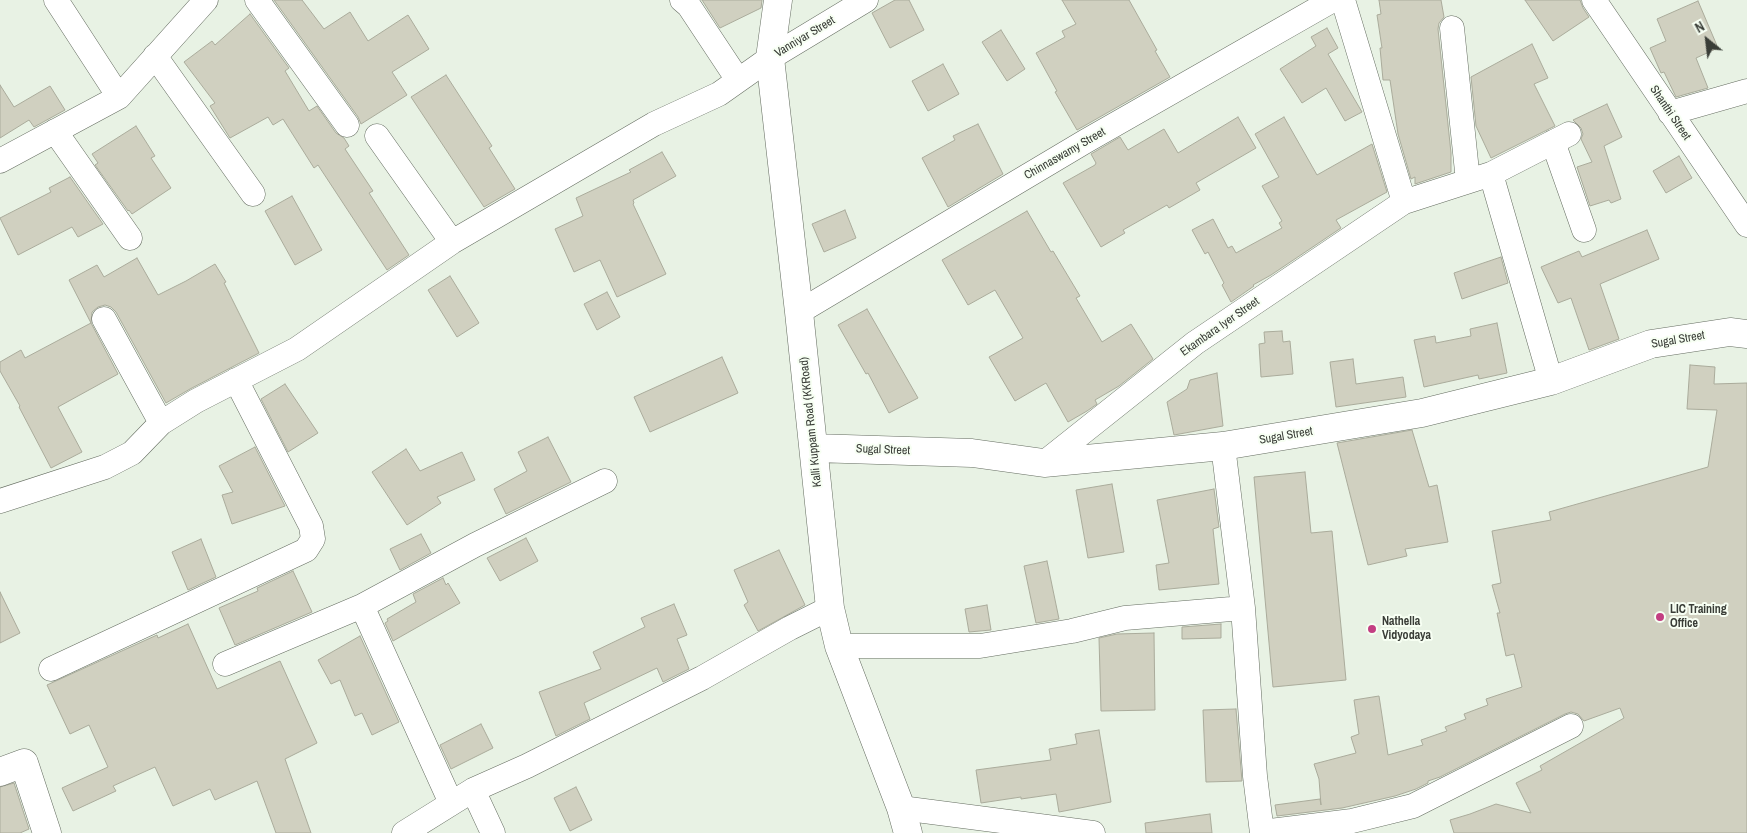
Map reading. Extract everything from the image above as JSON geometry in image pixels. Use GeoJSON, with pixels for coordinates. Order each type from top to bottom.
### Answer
{"type":"FeatureCollection","features":[{"type":"Feature","properties":{"kind":"street"},"geometry":{"type":"LineString","coordinates":[[56,0],[118,97]]}},
{"type":"Feature","properties":{"kind":"street"},"geometry":{"type":"LineString","coordinates":[[0,161],[118,97],[206,0]]}},
{"type":"Feature","properties":{"kind":"street"},"geometry":{"type":"LineString","coordinates":[[257,0],[347,125]]}},
{"type":"Feature","properties":{"kind":"street"},"geometry":{"type":"LineString","coordinates":[[682,0],[689,6],[738,80]]}},
{"type":"Feature","properties":{"kind":"street","name":"Kalli Kuppam Road (KKRoad)"},"geometry":{"type":"LineString","coordinates":[[778,0],[770,58],[830,608],[839,646],[905,820]]}},
{"type":"Feature","properties":{"kind":"street","name":"Vanniyar Street"},"geometry":{"type":"LineString","coordinates":[[0,501],[112,464],[132,453],[161,423],[236,380],[297,349],[452,242],[654,124],[719,94],[770,58],[866,0]]}},
{"type":"Feature","properties":{"kind":"street","name":"Chinnaswamy Street"},"geometry":{"type":"LineString","coordinates":[[799,312],[1086,141],[1333,0]]}},
{"type":"Feature","properties":{"kind":"street"},"geometry":{"type":"LineString","coordinates":[[1343,0],[1404,202]]}},
{"type":"Feature","properties":{"kind":"street","name":"Shanthi Street"},"geometry":{"type":"LineString","coordinates":[[1594,0],[1747,224]]}},
{"type":"Feature","properties":{"kind":"street"},"geometry":{"type":"LineString","coordinates":[[1452,28],[1480,178],[1551,380]]}},
{"type":"Feature","properties":{"kind":"street"},"geometry":{"type":"LineString","coordinates":[[155,56],[253,194]]}},
{"type":"Feature","properties":{"kind":"street"},"geometry":{"type":"LineString","coordinates":[[1670,113],[1747,91]]}},
{"type":"Feature","properties":{"kind":"street"},"geometry":{"type":"LineString","coordinates":[[55,131],[130,238]]}},
{"type":"Feature","properties":{"kind":"street"},"geometry":{"type":"LineString","coordinates":[[377,136],[452,242]]}},
{"type":"Feature","properties":{"kind":"street","name":"Ekambara Iyer Street"},"geometry":{"type":"LineString","coordinates":[[1044,464],[1195,343],[1404,202],[1480,178],[1561,138],[1584,230]]}},
{"type":"Feature","properties":{"kind":"street"},"geometry":{"type":"LineString","coordinates":[[104,319],[161,423]]}},
{"type":"Feature","properties":{"kind":"street","name":"Sugal Street"},"geometry":{"type":"LineString","coordinates":[[814,448],[972,453],[1044,464],[1223,446],[1422,412],[1551,380],[1651,344],[1730,332],[1747,334]]}},
{"type":"Feature","properties":{"kind":"street"},"geometry":{"type":"LineString","coordinates":[[51,670],[306,550],[313,540],[311,526],[236,380]]}},
{"type":"Feature","properties":{"kind":"street"},"geometry":{"type":"LineString","coordinates":[[1223,446],[1243,608],[1255,776],[1262,832],[1352,821],[1413,806],[1571,726]]}},
{"type":"Feature","properties":{"kind":"street"},"geometry":{"type":"LineString","coordinates":[[225,664],[362,606],[475,545],[605,481]]}},
{"type":"Feature","properties":{"kind":"street"},"geometry":{"type":"LineString","coordinates":[[362,606],[451,803]]}},
{"type":"Feature","properties":{"kind":"street"},"geometry":{"type":"LineString","coordinates":[[404,833],[472,790],[527,766],[702,678],[790,628],[830,608]]}},
{"type":"Feature","properties":{"kind":"street"},"geometry":{"type":"LineString","coordinates":[[839,646],[980,646],[1072,631],[1126,618],[1243,608]]}},
{"type":"Feature","properties":{"kind":"street"},"geometry":{"type":"LineString","coordinates":[[0,772],[24,763],[47,833]]}},
{"type":"Feature","properties":{"kind":"street"},"geometry":{"type":"LineString","coordinates":[[472,790],[493,833]]}},
{"type":"Feature","properties":{"kind":"street"},"geometry":{"type":"LineString","coordinates":[[905,820],[1093,833]]}},
{"type":"Feature","properties":{"kind":"building"},"geometry":{"type":"Polygon","coordinates":[[[274,0],[302,0],[324,29],[350,12],[368,41],[408,15],[429,49],[392,72],[407,95],[361,124],[358,117],[274,0]]]}},
{"type":"Feature","properties":{"kind":"building"},"geometry":{"type":"Polygon","coordinates":[[[702,0],[762,0],[761,8],[720,28],[702,0]]]}},
{"type":"Feature","properties":{"kind":"building"},"geometry":{"type":"Polygon","coordinates":[[[895,0],[909,0],[924,30],[890,48],[872,13],[895,0]]]}},
{"type":"Feature","properties":{"kind":"building"},"geometry":{"type":"Polygon","coordinates":[[[1062,0],[1129,0],[1170,77],[1077,130],[1055,92],[1057,91],[1036,53],[1065,37],[1062,31],[1076,24],[1062,0]]]}},
{"type":"Feature","properties":{"kind":"building"},"geometry":{"type":"Polygon","coordinates":[[[1379,0],[1441,0],[1444,17],[1439,23],[1438,29],[1451,153],[1451,172],[1415,184],[1415,177],[1411,179],[1398,134],[1390,80],[1383,80],[1380,48],[1382,48],[1377,15],[1381,14],[1379,0]]]}},
{"type":"Feature","properties":{"kind":"building"},"geometry":{"type":"Polygon","coordinates":[[[1525,0],[1580,0],[1589,17],[1553,41],[1525,0]]]}},
{"type":"Feature","properties":{"kind":"building"},"geometry":{"type":"Polygon","coordinates":[[[1698,1],[1718,48],[1696,58],[1708,88],[1676,97],[1664,72],[1661,73],[1650,48],[1666,41],[1657,19],[1698,1]]]}},
{"type":"Feature","properties":{"kind":"building"},"geometry":{"type":"Polygon","coordinates":[[[250,14],[289,68],[285,71],[309,111],[317,106],[336,133],[344,138],[349,146],[345,149],[373,191],[369,193],[409,255],[387,270],[318,165],[314,168],[283,119],[273,125],[268,117],[230,138],[210,106],[215,103],[184,62],[212,41],[215,45],[250,14]]]}},
{"type":"Feature","properties":{"kind":"building"},"geometry":{"type":"Polygon","coordinates":[[[1327,28],[1338,48],[1328,54],[1362,112],[1345,121],[1326,88],[1302,103],[1280,69],[1316,46],[1311,37],[1327,28]]]}},
{"type":"Feature","properties":{"kind":"building"},"geometry":{"type":"Polygon","coordinates":[[[1001,30],[1025,69],[1007,81],[982,42],[1001,30]]]}},
{"type":"Feature","properties":{"kind":"building"},"geometry":{"type":"Polygon","coordinates":[[[1532,44],[1548,78],[1534,84],[1555,126],[1491,158],[1476,126],[1471,77],[1532,44]]]}},
{"type":"Feature","properties":{"kind":"building"},"geometry":{"type":"Polygon","coordinates":[[[943,64],[959,94],[928,111],[912,81],[943,64]]]}},
{"type":"Feature","properties":{"kind":"building"},"geometry":{"type":"Polygon","coordinates":[[[446,75],[492,146],[489,148],[515,189],[484,207],[411,97],[446,75]]]}},
{"type":"Feature","properties":{"kind":"building"},"geometry":{"type":"Polygon","coordinates":[[[0,85],[14,107],[50,86],[65,110],[34,127],[29,120],[0,138],[0,85]]]}},
{"type":"Feature","properties":{"kind":"building"},"geometry":{"type":"Polygon","coordinates":[[[1607,104],[1622,137],[1604,146],[1621,199],[1611,203],[1609,200],[1590,206],[1577,167],[1592,162],[1581,139],[1583,134],[1581,128],[1573,120],[1607,104]]]}},
{"type":"Feature","properties":{"kind":"building"},"geometry":{"type":"Polygon","coordinates":[[[1238,117],[1256,148],[1196,183],[1200,190],[1169,208],[1167,205],[1123,230],[1125,233],[1101,247],[1063,183],[1095,165],[1096,163],[1091,154],[1120,137],[1128,150],[1164,129],[1178,153],[1238,117]]]}},
{"type":"Feature","properties":{"kind":"building"},"geometry":{"type":"Polygon","coordinates":[[[1284,117],[1317,175],[1372,144],[1387,192],[1336,220],[1341,228],[1253,285],[1231,302],[1222,285],[1224,283],[1208,252],[1205,254],[1192,230],[1213,219],[1228,248],[1232,246],[1236,253],[1282,228],[1279,223],[1282,221],[1262,186],[1279,177],[1255,134],[1284,117]]]}},
{"type":"Feature","properties":{"kind":"building"},"geometry":{"type":"Polygon","coordinates":[[[978,124],[1003,174],[948,207],[922,158],[955,140],[953,136],[978,124]]]}},
{"type":"Feature","properties":{"kind":"building"},"geometry":{"type":"Polygon","coordinates":[[[136,126],[155,156],[151,158],[171,188],[132,214],[95,165],[98,163],[92,154],[136,126]]]}},
{"type":"Feature","properties":{"kind":"building"},"geometry":{"type":"Polygon","coordinates":[[[662,152],[676,176],[633,200],[633,204],[666,274],[617,297],[600,260],[574,272],[555,229],[583,216],[576,198],[631,172],[629,170],[662,152]]]}},
{"type":"Feature","properties":{"kind":"building"},"geometry":{"type":"Polygon","coordinates":[[[1679,156],[1692,178],[1666,193],[1653,171],[1679,156]]]}},
{"type":"Feature","properties":{"kind":"building"},"geometry":{"type":"Polygon","coordinates":[[[70,177],[103,224],[78,237],[72,227],[18,255],[0,218],[51,192],[49,188],[70,177]]]}},
{"type":"Feature","properties":{"kind":"building"},"geometry":{"type":"Polygon","coordinates":[[[292,196],[322,250],[295,265],[265,211],[292,196]]]}},
{"type":"Feature","properties":{"kind":"building"},"geometry":{"type":"Polygon","coordinates":[[[845,210],[856,238],[824,252],[812,224],[845,210]]]}},
{"type":"Feature","properties":{"kind":"building"},"geometry":{"type":"Polygon","coordinates":[[[1027,211],[1080,296],[1076,298],[1102,342],[1131,324],[1153,359],[1119,386],[1095,400],[1097,404],[1068,422],[1046,383],[1015,401],[989,357],[1023,338],[995,290],[968,305],[942,260],[1027,211]]]}},
{"type":"Feature","properties":{"kind":"building"},"geometry":{"type":"Polygon","coordinates":[[[1647,230],[1659,259],[1600,284],[1619,339],[1589,350],[1571,298],[1558,303],[1541,267],[1579,251],[1582,257],[1647,230]]]}},
{"type":"Feature","properties":{"kind":"building"},"geometry":{"type":"Polygon","coordinates":[[[1501,257],[1508,283],[1462,299],[1454,273],[1501,257]]]}},
{"type":"Feature","properties":{"kind":"building"},"geometry":{"type":"Polygon","coordinates":[[[137,258],[158,295],[215,264],[226,282],[224,283],[259,353],[166,403],[116,312],[111,307],[105,305],[98,307],[92,312],[91,323],[69,280],[97,265],[104,277],[137,258]]]}},
{"type":"Feature","properties":{"kind":"building"},"geometry":{"type":"Polygon","coordinates":[[[450,276],[479,323],[457,337],[428,290],[450,276]]]}},
{"type":"Feature","properties":{"kind":"building"},"geometry":{"type":"Polygon","coordinates":[[[607,292],[620,317],[597,330],[584,304],[607,292]]]}},
{"type":"Feature","properties":{"kind":"building"},"geometry":{"type":"Polygon","coordinates":[[[867,309],[918,398],[889,413],[868,373],[866,374],[838,325],[867,309]]]}},
{"type":"Feature","properties":{"kind":"building"},"geometry":{"type":"Polygon","coordinates":[[[91,323],[118,374],[58,407],[82,452],[51,468],[0,371],[0,362],[21,350],[25,358],[91,323]]]}},
{"type":"Feature","properties":{"kind":"building"},"geometry":{"type":"Polygon","coordinates":[[[1497,323],[1507,373],[1479,379],[1478,375],[1424,387],[1414,340],[1435,336],[1436,343],[1471,336],[1470,329],[1497,323]]]}},
{"type":"Feature","properties":{"kind":"building"},"geometry":{"type":"Polygon","coordinates":[[[1282,331],[1283,342],[1290,341],[1293,374],[1261,377],[1259,344],[1265,343],[1264,332],[1282,331]]]}},
{"type":"Feature","properties":{"kind":"building"},"geometry":{"type":"Polygon","coordinates":[[[722,357],[738,393],[650,432],[634,397],[722,357]]]}},
{"type":"Feature","properties":{"kind":"building"},"geometry":{"type":"Polygon","coordinates":[[[1353,359],[1356,384],[1403,377],[1406,397],[1336,407],[1330,362],[1353,359]]]}},
{"type":"Feature","properties":{"kind":"building","name":"LIC Training Office"},"geometry":{"type":"Polygon","coordinates":[[[1690,365],[1715,367],[1714,384],[1747,383],[1747,833],[1454,833],[1450,820],[1496,804],[1531,813],[1516,783],[1542,770],[1540,766],[1624,718],[1620,708],[1584,721],[1578,714],[1571,712],[1565,714],[1440,777],[1428,781],[1428,783],[1416,789],[1395,796],[1342,808],[1277,816],[1275,805],[1320,799],[1321,805],[1319,779],[1314,764],[1356,753],[1351,737],[1359,734],[1354,700],[1379,696],[1388,755],[1423,745],[1421,740],[1447,731],[1445,727],[1466,719],[1464,714],[1488,705],[1486,699],[1522,687],[1514,654],[1506,656],[1497,613],[1500,613],[1492,585],[1501,583],[1492,531],[1551,520],[1549,512],[1708,467],[1717,410],[1687,409],[1690,365]]]}},
{"type":"Feature","properties":{"kind":"building"},"geometry":{"type":"Polygon","coordinates":[[[1217,373],[1223,426],[1174,435],[1167,402],[1187,389],[1190,380],[1217,373]]]}},
{"type":"Feature","properties":{"kind":"building"},"geometry":{"type":"Polygon","coordinates":[[[285,384],[318,433],[288,452],[261,399],[285,384]]]}},
{"type":"Feature","properties":{"kind":"building"},"geometry":{"type":"Polygon","coordinates":[[[1412,430],[1429,487],[1437,485],[1448,542],[1405,549],[1407,556],[1368,565],[1337,443],[1412,430]]]}},
{"type":"Feature","properties":{"kind":"building"},"geometry":{"type":"Polygon","coordinates":[[[548,437],[571,482],[506,514],[494,489],[527,471],[518,452],[548,437]]]}},
{"type":"Feature","properties":{"kind":"building"},"geometry":{"type":"Polygon","coordinates":[[[255,447],[285,506],[232,524],[222,495],[233,492],[219,466],[255,447]]]}},
{"type":"Feature","properties":{"kind":"building"},"geometry":{"type":"Polygon","coordinates":[[[406,449],[420,471],[462,452],[475,480],[437,497],[441,503],[407,525],[372,472],[406,449]]]}},
{"type":"Feature","properties":{"kind":"building"},"geometry":{"type":"Polygon","coordinates":[[[1305,472],[1311,533],[1332,531],[1346,680],[1273,687],[1254,477],[1305,472]]]}},
{"type":"Feature","properties":{"kind":"building"},"geometry":{"type":"Polygon","coordinates":[[[1112,484],[1124,552],[1088,558],[1076,490],[1112,484]]]}},
{"type":"Feature","properties":{"kind":"building"},"geometry":{"type":"Polygon","coordinates":[[[1214,489],[1219,527],[1213,529],[1219,584],[1159,590],[1156,565],[1169,563],[1157,500],[1214,489]]]}},
{"type":"Feature","properties":{"kind":"building"},"geometry":{"type":"Polygon","coordinates":[[[421,534],[431,553],[400,570],[390,549],[421,534]]]}},
{"type":"Feature","properties":{"kind":"building"},"geometry":{"type":"Polygon","coordinates":[[[526,538],[538,561],[500,581],[487,558],[526,538]]]}},
{"type":"Feature","properties":{"kind":"building"},"geometry":{"type":"Polygon","coordinates":[[[201,539],[216,577],[188,590],[172,552],[201,539]]]}},
{"type":"Feature","properties":{"kind":"building"},"geometry":{"type":"Polygon","coordinates":[[[779,550],[805,605],[758,631],[744,605],[748,602],[734,570],[779,550]]]}},
{"type":"Feature","properties":{"kind":"building"},"geometry":{"type":"Polygon","coordinates":[[[1047,561],[1059,619],[1036,623],[1024,566],[1047,561]]]}},
{"type":"Feature","properties":{"kind":"building"},"geometry":{"type":"Polygon","coordinates":[[[293,571],[312,612],[235,645],[219,608],[258,591],[257,588],[293,571]]]}},
{"type":"Feature","properties":{"kind":"building"},"geometry":{"type":"Polygon","coordinates":[[[443,578],[460,603],[393,641],[385,623],[388,621],[387,619],[416,602],[413,594],[443,578]]]}},
{"type":"Feature","properties":{"kind":"building"},"geometry":{"type":"Polygon","coordinates":[[[0,592],[20,633],[0,643],[0,592]]]}},
{"type":"Feature","properties":{"kind":"building"},"geometry":{"type":"Polygon","coordinates":[[[674,604],[687,635],[677,639],[689,669],[663,682],[657,668],[584,703],[590,719],[556,736],[539,692],[601,669],[593,652],[645,627],[641,618],[674,604]]]}},
{"type":"Feature","properties":{"kind":"building"},"geometry":{"type":"Polygon","coordinates":[[[987,605],[991,630],[969,632],[965,609],[987,605]]]}},
{"type":"Feature","properties":{"kind":"building"},"geometry":{"type":"Polygon","coordinates":[[[188,624],[217,689],[280,661],[317,743],[285,759],[311,833],[276,833],[257,781],[215,800],[210,789],[173,806],[155,767],[113,786],[116,791],[73,811],[62,788],[108,767],[89,725],[70,734],[47,685],[157,635],[158,638],[188,624]]]}},
{"type":"Feature","properties":{"kind":"building"},"geometry":{"type":"Polygon","coordinates":[[[1221,624],[1221,638],[1182,639],[1182,627],[1221,624]]]}},
{"type":"Feature","properties":{"kind":"building"},"geometry":{"type":"Polygon","coordinates":[[[1154,633],[1155,710],[1101,711],[1099,638],[1117,634],[1154,633]]]}},
{"type":"Feature","properties":{"kind":"building"},"geometry":{"type":"Polygon","coordinates":[[[360,636],[399,722],[372,735],[362,713],[355,716],[340,680],[331,684],[318,660],[360,636]]]}},
{"type":"Feature","properties":{"kind":"building"},"geometry":{"type":"Polygon","coordinates":[[[1236,709],[1242,781],[1206,782],[1203,710],[1236,709]]]}},
{"type":"Feature","properties":{"kind":"building"},"geometry":{"type":"Polygon","coordinates":[[[481,724],[493,748],[451,769],[440,745],[481,724]]]}},
{"type":"Feature","properties":{"kind":"building"},"geometry":{"type":"Polygon","coordinates":[[[1099,730],[1111,802],[1059,812],[1056,794],[981,803],[976,770],[1051,760],[1049,749],[1077,744],[1075,734],[1099,730]]]}},
{"type":"Feature","properties":{"kind":"building"},"geometry":{"type":"Polygon","coordinates":[[[14,783],[29,829],[20,833],[0,833],[0,787],[14,783]]]}},
{"type":"Feature","properties":{"kind":"building"},"geometry":{"type":"Polygon","coordinates":[[[576,787],[592,820],[570,831],[554,798],[576,787]]]}},
{"type":"Feature","properties":{"kind":"building"},"geometry":{"type":"Polygon","coordinates":[[[1210,814],[1212,833],[1146,833],[1145,823],[1210,814]]]}},
{"type":"Feature","properties":{"kind":"place","name":"LIC Training Office"},"geometry":{"type":"Point","coordinates":[1660,617]}},
{"type":"Feature","properties":{"kind":"place","name":"Nathella Vidyodaya"},"geometry":{"type":"Point","coordinates":[1372,629]}}]}
